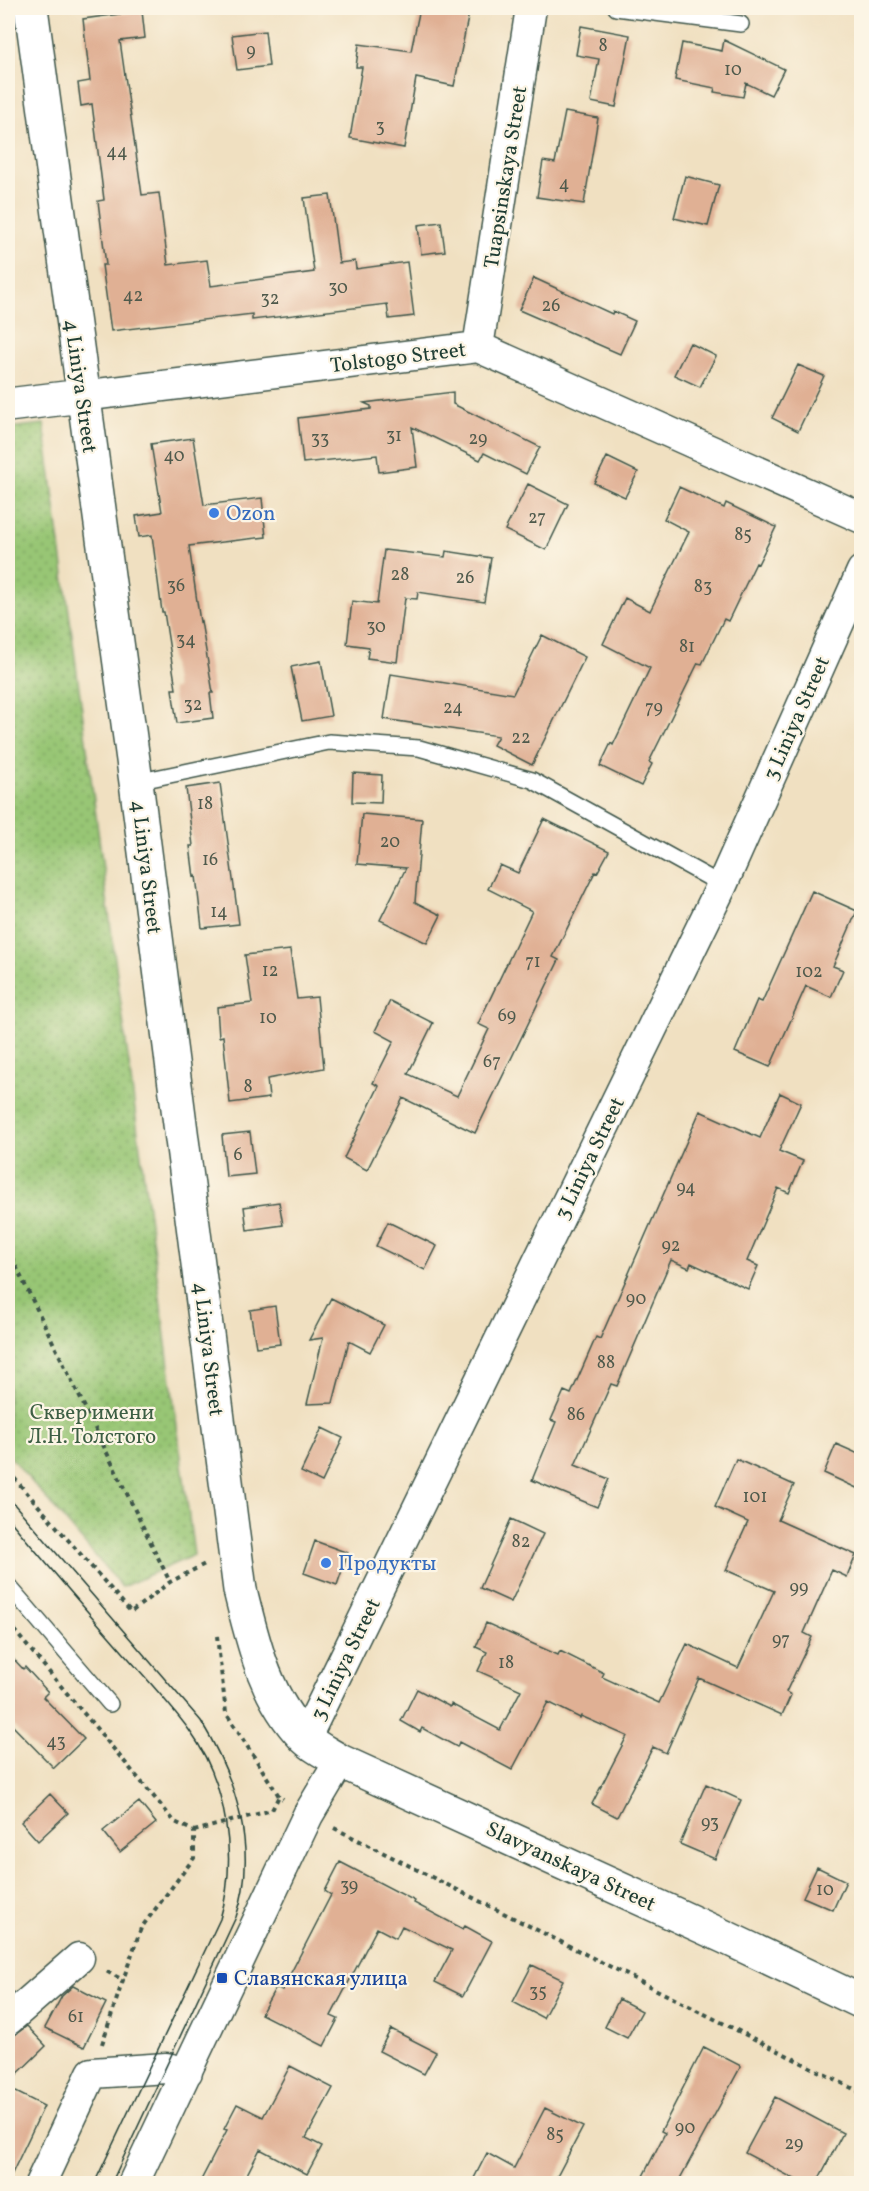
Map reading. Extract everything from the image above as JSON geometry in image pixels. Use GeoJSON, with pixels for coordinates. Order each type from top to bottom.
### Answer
{"type":"FeatureCollection","features":[{"type":"Feature","properties":{"kind":"street","name":"4 Liniya Street"},"geometry":{"type":"LineString","coordinates":[[31,8],[136,782],[240,1590],[268,1685],[297,1729]]}},
{"type":"Feature","properties":{"kind":"street","name":"Tuapsinskaya Street"},"geometry":{"type":"LineString","coordinates":[[478,346],[531,8]]}},
{"type":"Feature","properties":{"kind":"street","name":"Tolstogo Street"},"geometry":{"type":"LineString","coordinates":[[8,405],[478,346],[861,518]]}},
{"type":"Feature","properties":{"kind":"street","name":"3 Liniya Street"},"geometry":{"type":"LineString","coordinates":[[297,1729],[722,885],[861,571]]}},
{"type":"Feature","properties":{"kind":"street","name":"Slavyanskaya Street"},"geometry":{"type":"LineString","coordinates":[[297,1729],[340,1761],[861,2002]]}},
{"type":"Feature","properties":{"kind":"street"},"geometry":{"type":"LineString","coordinates":[[133,2184],[308,1815],[340,1761]]}},
{"type":"Feature","properties":{"kind":"street"},"geometry":{"type":"LineString","coordinates":[[8,2020],[79,1958]]}},
{"type":"Feature","properties":{"kind":"street"},"geometry":{"type":"LineString","coordinates":[[40,2184],[92,2073],[166,2068],[187,2072]]}},
{"type":"Feature","properties":{"kind":"lane"},"geometry":{"type":"LineString","coordinates":[[616,8],[741,24]]}},
{"type":"Feature","properties":{"kind":"lane"},"geometry":{"type":"LineString","coordinates":[[136,782],[329,742],[419,748],[532,780],[722,885]]}},
{"type":"Feature","properties":{"kind":"lane"},"geometry":{"type":"LineString","coordinates":[[8,1585],[110,1704]]}},
{"type":"Feature","properties":{"kind":"path"},"geometry":{"type":"LineString","coordinates":[[8,1250],[170,1582]]}},
{"type":"Feature","properties":{"kind":"path"},"geometry":{"type":"LineString","coordinates":[[8,1471],[131,1612],[170,1582],[208,1563],[209,1572]]}},
{"type":"Feature","properties":{"kind":"path"},"geometry":{"type":"LineString","coordinates":[[8,1623],[175,1822],[194,1831],[272,1810],[279,1797]]}},
{"type":"Feature","properties":{"kind":"path"},"geometry":{"type":"LineString","coordinates":[[217,1635],[226,1713],[279,1797],[308,1815],[861,2093]]}},
{"type":"Feature","properties":{"kind":"path"},"geometry":{"type":"LineString","coordinates":[[92,2073],[141,1929],[194,1858],[194,1831]]}},
{"type":"Feature","properties":{"kind":"path"},"geometry":{"type":"LineString","coordinates":[[79,1958],[123,1980]]}},
{"type":"Feature","properties":{"kind":"green space","name":"Сквер имени Л.Н. Толстого"},"geometry":{"type":"Polygon","coordinates":[[[44,424],[194,1555],[122,1587],[8,1454],[8,428],[44,424]]]}},
{"type":"Feature","properties":{"kind":"building"},"geometry":{"type":"Polygon","coordinates":[[[420,8],[470,8],[454,86],[416,78],[404,148],[350,138],[362,67],[356,67],[359,44],[411,51],[420,8]]]}},
{"type":"Feature","properties":{"kind":"building"},"geometry":{"type":"Polygon","coordinates":[[[142,11],[145,38],[120,41],[142,195],[159,193],[168,265],[207,260],[211,286],[314,272],[304,198],[330,195],[339,263],[355,261],[356,269],[407,262],[414,316],[389,319],[387,304],[252,320],[252,314],[111,331],[102,265],[106,265],[98,201],[104,200],[92,104],[81,106],[78,83],[90,81],[83,19],[142,11]]]}},
{"type":"Feature","properties":{"kind":"building"},"geometry":{"type":"Polygon","coordinates":[[[581,26],[630,35],[616,107],[591,102],[599,59],[576,55],[581,26]]]}},
{"type":"Feature","properties":{"kind":"building"},"geometry":{"type":"Polygon","coordinates":[[[265,31],[269,66],[237,70],[232,35],[265,31]]]}},
{"type":"Feature","properties":{"kind":"building"},"geometry":{"type":"Polygon","coordinates":[[[724,40],[784,69],[771,95],[746,83],[743,97],[714,92],[715,88],[675,80],[682,43],[722,51],[724,40]]]}},
{"type":"Feature","properties":{"kind":"building"},"geometry":{"type":"Polygon","coordinates":[[[565,112],[598,118],[584,204],[537,197],[543,161],[555,163],[565,112]]]}},
{"type":"Feature","properties":{"kind":"building"},"geometry":{"type":"Polygon","coordinates":[[[685,176],[719,185],[708,226],[674,218],[685,176]]]}},
{"type":"Feature","properties":{"kind":"building"},"geometry":{"type":"Polygon","coordinates":[[[441,222],[445,251],[421,254],[418,225],[441,222]]]}},
{"type":"Feature","properties":{"kind":"building"},"geometry":{"type":"Polygon","coordinates":[[[534,278],[612,314],[613,311],[635,321],[620,354],[519,310],[534,278]]]}},
{"type":"Feature","properties":{"kind":"building"},"geometry":{"type":"Polygon","coordinates":[[[690,343],[716,356],[700,387],[674,375],[690,343]]]}},
{"type":"Feature","properties":{"kind":"building"},"geometry":{"type":"Polygon","coordinates":[[[798,365],[824,376],[798,431],[772,418],[798,365]]]}},
{"type":"Feature","properties":{"kind":"building"},"geometry":{"type":"Polygon","coordinates":[[[453,392],[453,404],[540,447],[526,474],[484,453],[480,460],[412,427],[417,467],[379,472],[377,455],[303,463],[298,418],[371,409],[371,406],[364,403],[453,392]]]}},
{"type":"Feature","properties":{"kind":"building"},"geometry":{"type":"Polygon","coordinates":[[[193,438],[204,505],[262,498],[266,537],[189,546],[213,693],[210,693],[213,718],[177,723],[172,689],[176,689],[164,612],[162,612],[152,535],[139,537],[136,516],[162,512],[151,444],[193,438]]]}},
{"type":"Feature","properties":{"kind":"building"},"geometry":{"type":"Polygon","coordinates":[[[607,457],[638,472],[625,497],[594,483],[607,457]]]}},
{"type":"Feature","properties":{"kind":"building"},"geometry":{"type":"Polygon","coordinates":[[[528,484],[568,504],[546,550],[505,530],[528,484]]]}},
{"type":"Feature","properties":{"kind":"building"},"geometry":{"type":"Polygon","coordinates":[[[679,487],[724,508],[726,503],[776,527],[728,621],[724,619],[702,664],[698,663],[649,762],[652,764],[641,786],[600,766],[611,743],[613,745],[650,668],[603,644],[625,598],[650,611],[689,532],[664,519],[679,487]]]}},
{"type":"Feature","properties":{"kind":"building"},"geometry":{"type":"Polygon","coordinates":[[[384,550],[445,557],[446,551],[491,558],[484,602],[418,592],[417,599],[405,598],[397,662],[367,658],[369,647],[347,644],[352,601],[377,604],[384,550]]]}},
{"type":"Feature","properties":{"kind":"building"},"geometry":{"type":"Polygon","coordinates":[[[542,635],[585,657],[532,765],[493,745],[498,736],[384,719],[391,674],[513,694],[542,635]]]}},
{"type":"Feature","properties":{"kind":"building"},"geometry":{"type":"Polygon","coordinates":[[[321,661],[331,716],[302,721],[291,667],[321,661]]]}},
{"type":"Feature","properties":{"kind":"building"},"geometry":{"type":"Polygon","coordinates":[[[353,773],[382,775],[381,803],[352,802],[353,773]]]}},
{"type":"Feature","properties":{"kind":"building"},"geometry":{"type":"Polygon","coordinates":[[[220,783],[239,924],[202,928],[190,846],[193,846],[186,788],[220,783]]]}},
{"type":"Feature","properties":{"kind":"building"},"geometry":{"type":"Polygon","coordinates":[[[362,814],[422,819],[415,902],[441,915],[427,943],[380,920],[406,868],[357,864],[362,814]]]}},
{"type":"Feature","properties":{"kind":"building"},"geometry":{"type":"Polygon","coordinates":[[[544,819],[609,851],[597,873],[595,872],[553,957],[559,960],[475,1133],[403,1098],[367,1170],[344,1158],[379,1086],[373,1083],[394,1041],[375,1031],[390,1001],[433,1023],[408,1074],[457,1096],[489,1029],[478,1024],[532,911],[488,889],[500,865],[518,873],[544,819]]]}},
{"type":"Feature","properties":{"kind":"building"},"geometry":{"type":"Polygon","coordinates":[[[812,891],[857,911],[833,966],[843,970],[831,997],[806,986],[770,1067],[735,1052],[757,1000],[762,1002],[812,891]]]}},
{"type":"Feature","properties":{"kind":"building"},"geometry":{"type":"Polygon","coordinates":[[[290,950],[297,999],[317,997],[324,1068],[267,1079],[269,1098],[230,1103],[223,1036],[219,1037],[217,1007],[252,1003],[245,955],[290,950]]]}},
{"type":"Feature","properties":{"kind":"building"},"geometry":{"type":"Polygon","coordinates":[[[780,1093],[801,1103],[779,1151],[803,1161],[789,1193],[778,1188],[747,1261],[758,1266],[748,1289],[691,1263],[689,1268],[671,1260],[617,1386],[611,1384],[575,1465],[609,1479],[597,1507],[532,1480],[556,1422],[551,1420],[564,1391],[571,1394],[596,1337],[600,1339],[700,1111],[760,1138],[780,1093]]]}},
{"type":"Feature","properties":{"kind":"building"},"geometry":{"type":"Polygon","coordinates":[[[250,1132],[255,1174],[226,1177],[222,1135],[250,1132]]]}},
{"type":"Feature","properties":{"kind":"building"},"geometry":{"type":"Polygon","coordinates":[[[279,1202],[283,1225],[247,1230],[244,1207],[279,1202]]]}},
{"type":"Feature","properties":{"kind":"building"},"geometry":{"type":"Polygon","coordinates":[[[388,1222],[437,1246],[425,1270],[376,1246],[388,1222]]]}},
{"type":"Feature","properties":{"kind":"building"},"geometry":{"type":"Polygon","coordinates":[[[331,1298],[384,1325],[370,1352],[349,1341],[333,1403],[307,1404],[323,1338],[309,1340],[331,1298]]]}},
{"type":"Feature","properties":{"kind":"building"},"geometry":{"type":"Polygon","coordinates":[[[275,1306],[280,1344],[256,1347],[250,1310],[275,1306]]]}},
{"type":"Feature","properties":{"kind":"building"},"geometry":{"type":"Polygon","coordinates":[[[322,1428],[343,1438],[322,1482],[301,1472],[322,1428]]]}},
{"type":"Feature","properties":{"kind":"building"},"geometry":{"type":"Polygon","coordinates":[[[836,1444],[861,1455],[861,1490],[824,1473],[836,1444]]]}},
{"type":"Feature","properties":{"kind":"building"},"geometry":{"type":"Polygon","coordinates":[[[736,1459],[794,1485],[778,1520],[856,1555],[847,1577],[832,1570],[804,1633],[812,1637],[786,1692],[791,1695],[782,1715],[699,1678],[666,1753],[653,1747],[617,1817],[592,1804],[627,1736],[581,1716],[580,1718],[548,1702],[512,1770],[459,1742],[457,1747],[422,1728],[420,1732],[401,1721],[417,1689],[500,1730],[521,1690],[478,1671],[487,1652],[476,1647],[486,1623],[558,1655],[560,1651],[604,1673],[602,1677],[659,1703],[687,1644],[738,1668],[774,1591],[726,1570],[748,1522],[715,1507],[736,1459]]]}},
{"type":"Feature","properties":{"kind":"building"},"geometry":{"type":"Polygon","coordinates":[[[511,1519],[543,1534],[511,1602],[480,1588],[511,1519]]]}},
{"type":"Feature","properties":{"kind":"building","name":"Продукты"},"geometry":{"type":"Polygon","coordinates":[[[315,1541],[348,1553],[337,1585],[304,1573],[315,1541]]]}},
{"type":"Feature","properties":{"kind":"building"},"geometry":{"type":"Polygon","coordinates":[[[8,1653],[23,1669],[25,1667],[48,1692],[43,1697],[84,1739],[54,1768],[8,1721],[8,1653]]]}},
{"type":"Feature","properties":{"kind":"building"},"geometry":{"type":"Polygon","coordinates":[[[706,1784],[741,1800],[715,1859],[680,1844],[706,1784]]]}},
{"type":"Feature","properties":{"kind":"building"},"geometry":{"type":"Polygon","coordinates":[[[50,1794],[68,1813],[38,1841],[21,1822],[50,1794]]]}},
{"type":"Feature","properties":{"kind":"building"},"geometry":{"type":"Polygon","coordinates":[[[139,1802],[156,1823],[120,1852],[103,1831],[139,1802]]]}},
{"type":"Feature","properties":{"kind":"building"},"geometry":{"type":"Polygon","coordinates":[[[340,1862],[463,1929],[465,1926],[492,1941],[463,1996],[435,1982],[452,1950],[402,1926],[396,1938],[377,1928],[331,2016],[338,2019],[324,2046],[261,2014],[276,1987],[282,1990],[331,1895],[325,1891],[340,1862]]]}},
{"type":"Feature","properties":{"kind":"building"},"geometry":{"type":"Polygon","coordinates":[[[817,1867],[846,1881],[833,1910],[803,1897],[817,1867]]]}},
{"type":"Feature","properties":{"kind":"building"},"geometry":{"type":"Polygon","coordinates":[[[532,1965],[563,1980],[543,2018],[513,2002],[532,1965]]]}},
{"type":"Feature","properties":{"kind":"building"},"geometry":{"type":"Polygon","coordinates":[[[73,1986],[106,2003],[84,2047],[45,2028],[62,1996],[73,1986]]]}},
{"type":"Feature","properties":{"kind":"building"},"geometry":{"type":"Polygon","coordinates":[[[619,1999],[642,2011],[627,2038],[605,2027],[619,1999]]]}},
{"type":"Feature","properties":{"kind":"building"},"geometry":{"type":"Polygon","coordinates":[[[27,2026],[46,2046],[8,2083],[8,2040],[27,2026]]]}},
{"type":"Feature","properties":{"kind":"building"},"geometry":{"type":"Polygon","coordinates":[[[391,2029],[436,2052],[424,2074],[379,2051],[391,2029]]]}},
{"type":"Feature","properties":{"kind":"building"},"geometry":{"type":"Polygon","coordinates":[[[704,2047],[741,2066],[677,2184],[639,2184],[665,2133],[661,2131],[704,2047]]]}},
{"type":"Feature","properties":{"kind":"building"},"geometry":{"type":"Polygon","coordinates":[[[290,2066],[333,2088],[306,2138],[322,2146],[307,2174],[260,2149],[242,2184],[199,2184],[227,2130],[224,2129],[237,2104],[263,2117],[290,2066]]]}},
{"type":"Feature","properties":{"kind":"building"},"geometry":{"type":"Polygon","coordinates":[[[8,2088],[44,2106],[8,2182],[8,2088]]]}},
{"type":"Feature","properties":{"kind":"building"},"geometry":{"type":"Polygon","coordinates":[[[775,2097],[843,2133],[816,2184],[804,2184],[745,2153],[775,2097]]]}},
{"type":"Feature","properties":{"kind":"building"},"geometry":{"type":"Polygon","coordinates":[[[545,2108],[583,2127],[553,2184],[471,2184],[487,2153],[514,2168],[545,2108]]]}},
{"type":"Feature","properties":{"kind":"tram line"},"geometry":{"type":"LineString","coordinates":[[8,1497],[201,1721],[234,1791],[244,1841],[243,1892],[236,1917],[111,2184]]}},
{"type":"Feature","properties":{"kind":"tram line"},"geometry":{"type":"LineString","coordinates":[[8,1518],[189,1730],[212,1773],[226,1821],[228,1871],[220,1919],[94,2184]]}},
{"type":"Feature","properties":{"kind":"place","name":"Ozon"},"geometry":{"type":"Point","coordinates":[214,513]}},
{"type":"Feature","properties":{"kind":"place","name":"Продукты"},"geometry":{"type":"Point","coordinates":[326,1563]}},
{"type":"Feature","properties":{"kind":"place","name":"Славянская улица"},"geometry":{"type":"Point","coordinates":[222,1978]}}]}
